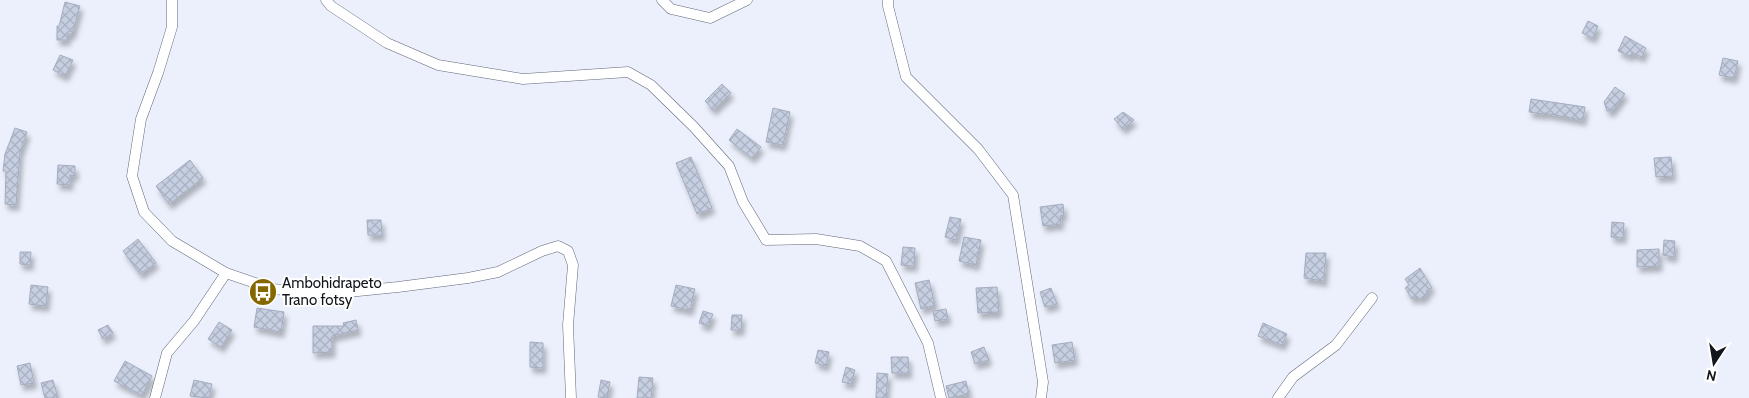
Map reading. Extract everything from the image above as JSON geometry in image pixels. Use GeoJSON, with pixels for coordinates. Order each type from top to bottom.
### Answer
{"type":"FeatureCollection","features":[{"type":"Feature","properties":{"kind":"street"},"geometry":{"type":"LineString","coordinates":[[172,0],[172,27],[142,119],[132,176],[144,212],[172,241],[226,273],[273,289],[328,294],[398,288],[498,272],[542,251],[558,246],[568,251],[573,265],[568,325],[571,398]]}},
{"type":"Feature","properties":{"kind":"street"},"geometry":{"type":"LineString","coordinates":[[326,0],[331,6],[387,43],[438,65],[523,79],[628,72],[650,85],[694,128],[728,166],[742,202],[766,240],[816,239],[851,244],[860,246],[886,261],[928,343],[941,398]]}},
{"type":"Feature","properties":{"kind":"street"},"geometry":{"type":"LineString","coordinates":[[662,0],[671,9],[710,18],[747,0]]}},
{"type":"Feature","properties":{"kind":"street"},"geometry":{"type":"LineString","coordinates":[[888,0],[906,78],[978,149],[1013,194],[1043,382],[1041,398]]}},
{"type":"Feature","properties":{"kind":"street"},"geometry":{"type":"LineString","coordinates":[[155,398],[167,353],[194,321],[226,273]]}},
{"type":"Feature","properties":{"kind":"street"},"geometry":{"type":"LineString","coordinates":[[1278,398],[1293,377],[1336,345],[1372,298]]}},
{"type":"Feature","properties":{"kind":"building"},"geometry":{"type":"Polygon","coordinates":[[[65,2],[80,6],[72,34],[68,34],[67,40],[57,40],[57,26],[59,26],[65,2]]]}},
{"type":"Feature","properties":{"kind":"building"},"geometry":{"type":"Polygon","coordinates":[[[1588,21],[1598,26],[1593,38],[1582,33],[1588,21]]]}},
{"type":"Feature","properties":{"kind":"building"},"geometry":{"type":"Polygon","coordinates":[[[1625,36],[1646,48],[1642,57],[1632,53],[1630,56],[1618,51],[1625,36]]]}},
{"type":"Feature","properties":{"kind":"building"},"geometry":{"type":"Polygon","coordinates":[[[60,55],[73,60],[65,76],[53,70],[60,55]]]}},
{"type":"Feature","properties":{"kind":"building"},"geometry":{"type":"Polygon","coordinates":[[[1723,58],[1738,61],[1734,78],[1719,75],[1723,58]]]}},
{"type":"Feature","properties":{"kind":"building"},"geometry":{"type":"Polygon","coordinates":[[[722,84],[731,93],[713,110],[705,101],[722,84]]]}},
{"type":"Feature","properties":{"kind":"building"},"geometry":{"type":"Polygon","coordinates":[[[1615,87],[1625,94],[1612,111],[1607,111],[1604,102],[1615,87]]]}},
{"type":"Feature","properties":{"kind":"building"},"geometry":{"type":"Polygon","coordinates":[[[1531,99],[1585,107],[1583,120],[1529,112],[1531,99]]]}},
{"type":"Feature","properties":{"kind":"building"},"geometry":{"type":"Polygon","coordinates":[[[773,108],[790,112],[783,145],[766,142],[773,108]]]}},
{"type":"Feature","properties":{"kind":"building"},"geometry":{"type":"Polygon","coordinates":[[[1123,112],[1134,120],[1123,129],[1114,119],[1123,112]]]}},
{"type":"Feature","properties":{"kind":"building"},"geometry":{"type":"Polygon","coordinates":[[[15,128],[27,132],[20,152],[16,205],[5,204],[6,171],[3,171],[5,154],[15,128]]]}},
{"type":"Feature","properties":{"kind":"building"},"geometry":{"type":"Polygon","coordinates":[[[737,129],[761,147],[752,158],[729,140],[737,129]]]}},
{"type":"Feature","properties":{"kind":"building"},"geometry":{"type":"Polygon","coordinates":[[[691,157],[712,208],[697,214],[676,163],[691,157]]]}},
{"type":"Feature","properties":{"kind":"building"},"geometry":{"type":"Polygon","coordinates":[[[1671,157],[1673,176],[1656,177],[1654,158],[1671,157]]]}},
{"type":"Feature","properties":{"kind":"building"},"geometry":{"type":"Polygon","coordinates":[[[190,160],[203,178],[169,204],[156,186],[190,160]]]}},
{"type":"Feature","properties":{"kind":"building"},"geometry":{"type":"Polygon","coordinates":[[[58,165],[75,166],[75,176],[70,175],[70,185],[57,184],[58,165]]]}},
{"type":"Feature","properties":{"kind":"building"},"geometry":{"type":"Polygon","coordinates":[[[1063,204],[1064,215],[1060,216],[1061,224],[1043,226],[1040,207],[1063,204]]]}},
{"type":"Feature","properties":{"kind":"building"},"geometry":{"type":"Polygon","coordinates":[[[950,217],[961,219],[956,240],[945,237],[950,217]]]}},
{"type":"Feature","properties":{"kind":"building"},"geometry":{"type":"Polygon","coordinates":[[[367,220],[381,220],[382,235],[368,235],[367,220]]]}},
{"type":"Feature","properties":{"kind":"building"},"geometry":{"type":"Polygon","coordinates":[[[1612,222],[1624,223],[1623,238],[1611,237],[1612,222]]]}},
{"type":"Feature","properties":{"kind":"building"},"geometry":{"type":"Polygon","coordinates":[[[964,237],[981,240],[976,265],[959,261],[964,237]]]}},
{"type":"Feature","properties":{"kind":"building"},"geometry":{"type":"Polygon","coordinates":[[[138,239],[156,263],[140,274],[123,251],[138,239]]]}},
{"type":"Feature","properties":{"kind":"building"},"geometry":{"type":"Polygon","coordinates":[[[1664,240],[1675,241],[1674,257],[1663,255],[1664,240]]]}},
{"type":"Feature","properties":{"kind":"building"},"geometry":{"type":"Polygon","coordinates":[[[903,247],[915,248],[914,266],[901,265],[903,247]]]}},
{"type":"Feature","properties":{"kind":"building"},"geometry":{"type":"Polygon","coordinates":[[[1659,249],[1659,266],[1637,267],[1637,250],[1659,249]]]}},
{"type":"Feature","properties":{"kind":"building"},"geometry":{"type":"Polygon","coordinates":[[[20,252],[31,252],[30,265],[20,264],[20,252]]]}},
{"type":"Feature","properties":{"kind":"building"},"geometry":{"type":"Polygon","coordinates":[[[1306,253],[1326,253],[1324,281],[1304,278],[1306,253]]]}},
{"type":"Feature","properties":{"kind":"building"},"geometry":{"type":"Polygon","coordinates":[[[1420,268],[1432,288],[1426,291],[1428,294],[1419,299],[1417,296],[1412,299],[1405,288],[1409,285],[1405,279],[1420,268]]]}},
{"type":"Feature","properties":{"kind":"building"},"geometry":{"type":"Polygon","coordinates":[[[929,280],[935,305],[921,309],[915,283],[929,280]]]}},
{"type":"Feature","properties":{"kind":"building"},"geometry":{"type":"Polygon","coordinates":[[[31,285],[48,287],[46,306],[29,304],[31,285]]]}},
{"type":"Feature","properties":{"kind":"building"},"geometry":{"type":"Polygon","coordinates":[[[676,285],[695,289],[690,310],[671,306],[676,285]]]}},
{"type":"Feature","properties":{"kind":"building"},"geometry":{"type":"Polygon","coordinates":[[[997,287],[999,312],[978,313],[976,288],[997,287]]]}},
{"type":"Feature","properties":{"kind":"building"},"geometry":{"type":"Polygon","coordinates":[[[1051,288],[1057,304],[1045,307],[1040,292],[1051,288]]]}},
{"type":"Feature","properties":{"kind":"building"},"geometry":{"type":"Polygon","coordinates":[[[257,308],[284,312],[281,332],[254,327],[257,308]]]}},
{"type":"Feature","properties":{"kind":"building"},"geometry":{"type":"Polygon","coordinates":[[[946,309],[948,319],[935,321],[933,311],[946,309]]]}},
{"type":"Feature","properties":{"kind":"building"},"geometry":{"type":"Polygon","coordinates":[[[703,311],[713,314],[708,326],[699,323],[703,311]]]}},
{"type":"Feature","properties":{"kind":"building"},"geometry":{"type":"Polygon","coordinates":[[[732,315],[742,315],[741,330],[731,330],[732,315]]]}},
{"type":"Feature","properties":{"kind":"building"},"geometry":{"type":"Polygon","coordinates":[[[356,320],[358,330],[332,336],[332,352],[313,353],[313,326],[344,326],[343,323],[356,320]]]}},
{"type":"Feature","properties":{"kind":"building"},"geometry":{"type":"Polygon","coordinates":[[[219,322],[232,330],[221,347],[208,339],[219,322]]]}},
{"type":"Feature","properties":{"kind":"building"},"geometry":{"type":"Polygon","coordinates":[[[1263,323],[1287,334],[1282,345],[1258,336],[1263,323]]]}},
{"type":"Feature","properties":{"kind":"building"},"geometry":{"type":"Polygon","coordinates":[[[108,325],[113,333],[103,339],[98,330],[108,325]]]}},
{"type":"Feature","properties":{"kind":"building"},"geometry":{"type":"Polygon","coordinates":[[[530,342],[543,343],[543,368],[530,367],[530,342]]]}},
{"type":"Feature","properties":{"kind":"building"},"geometry":{"type":"Polygon","coordinates":[[[1072,342],[1075,360],[1055,363],[1052,345],[1072,342]]]}},
{"type":"Feature","properties":{"kind":"building"},"geometry":{"type":"Polygon","coordinates":[[[984,347],[989,360],[975,364],[971,352],[984,347]]]}},
{"type":"Feature","properties":{"kind":"building"},"geometry":{"type":"Polygon","coordinates":[[[818,350],[829,352],[826,366],[815,363],[818,350]]]}},
{"type":"Feature","properties":{"kind":"building"},"geometry":{"type":"Polygon","coordinates":[[[891,357],[908,357],[909,373],[892,373],[891,357]]]}},
{"type":"Feature","properties":{"kind":"building"},"geometry":{"type":"Polygon","coordinates":[[[125,361],[152,376],[142,395],[114,381],[125,361]]]}},
{"type":"Feature","properties":{"kind":"building"},"geometry":{"type":"Polygon","coordinates":[[[30,363],[34,383],[21,385],[17,366],[30,363]]]}},
{"type":"Feature","properties":{"kind":"building"},"geometry":{"type":"Polygon","coordinates":[[[846,367],[855,370],[851,384],[842,382],[846,367]]]}},
{"type":"Feature","properties":{"kind":"building"},"geometry":{"type":"Polygon","coordinates":[[[877,373],[888,374],[886,398],[876,398],[877,373]]]}},
{"type":"Feature","properties":{"kind":"building"},"geometry":{"type":"Polygon","coordinates":[[[639,377],[653,378],[651,398],[637,398],[639,377]]]}},
{"type":"Feature","properties":{"kind":"building"},"geometry":{"type":"Polygon","coordinates":[[[53,380],[58,398],[45,398],[41,383],[53,380]]]}},
{"type":"Feature","properties":{"kind":"building"},"geometry":{"type":"Polygon","coordinates":[[[194,380],[212,384],[209,398],[190,396],[194,380]]]}},
{"type":"Feature","properties":{"kind":"building"},"geometry":{"type":"Polygon","coordinates":[[[601,380],[610,382],[607,398],[598,397],[601,380]]]}},
{"type":"Feature","properties":{"kind":"building"},"geometry":{"type":"Polygon","coordinates":[[[966,381],[969,394],[949,398],[946,386],[966,381]]]}},
{"type":"Feature","properties":{"kind":"place","name":"Ambohidrapeto Trano fotsy"},"geometry":{"type":"Point","coordinates":[263,292]}}]}
